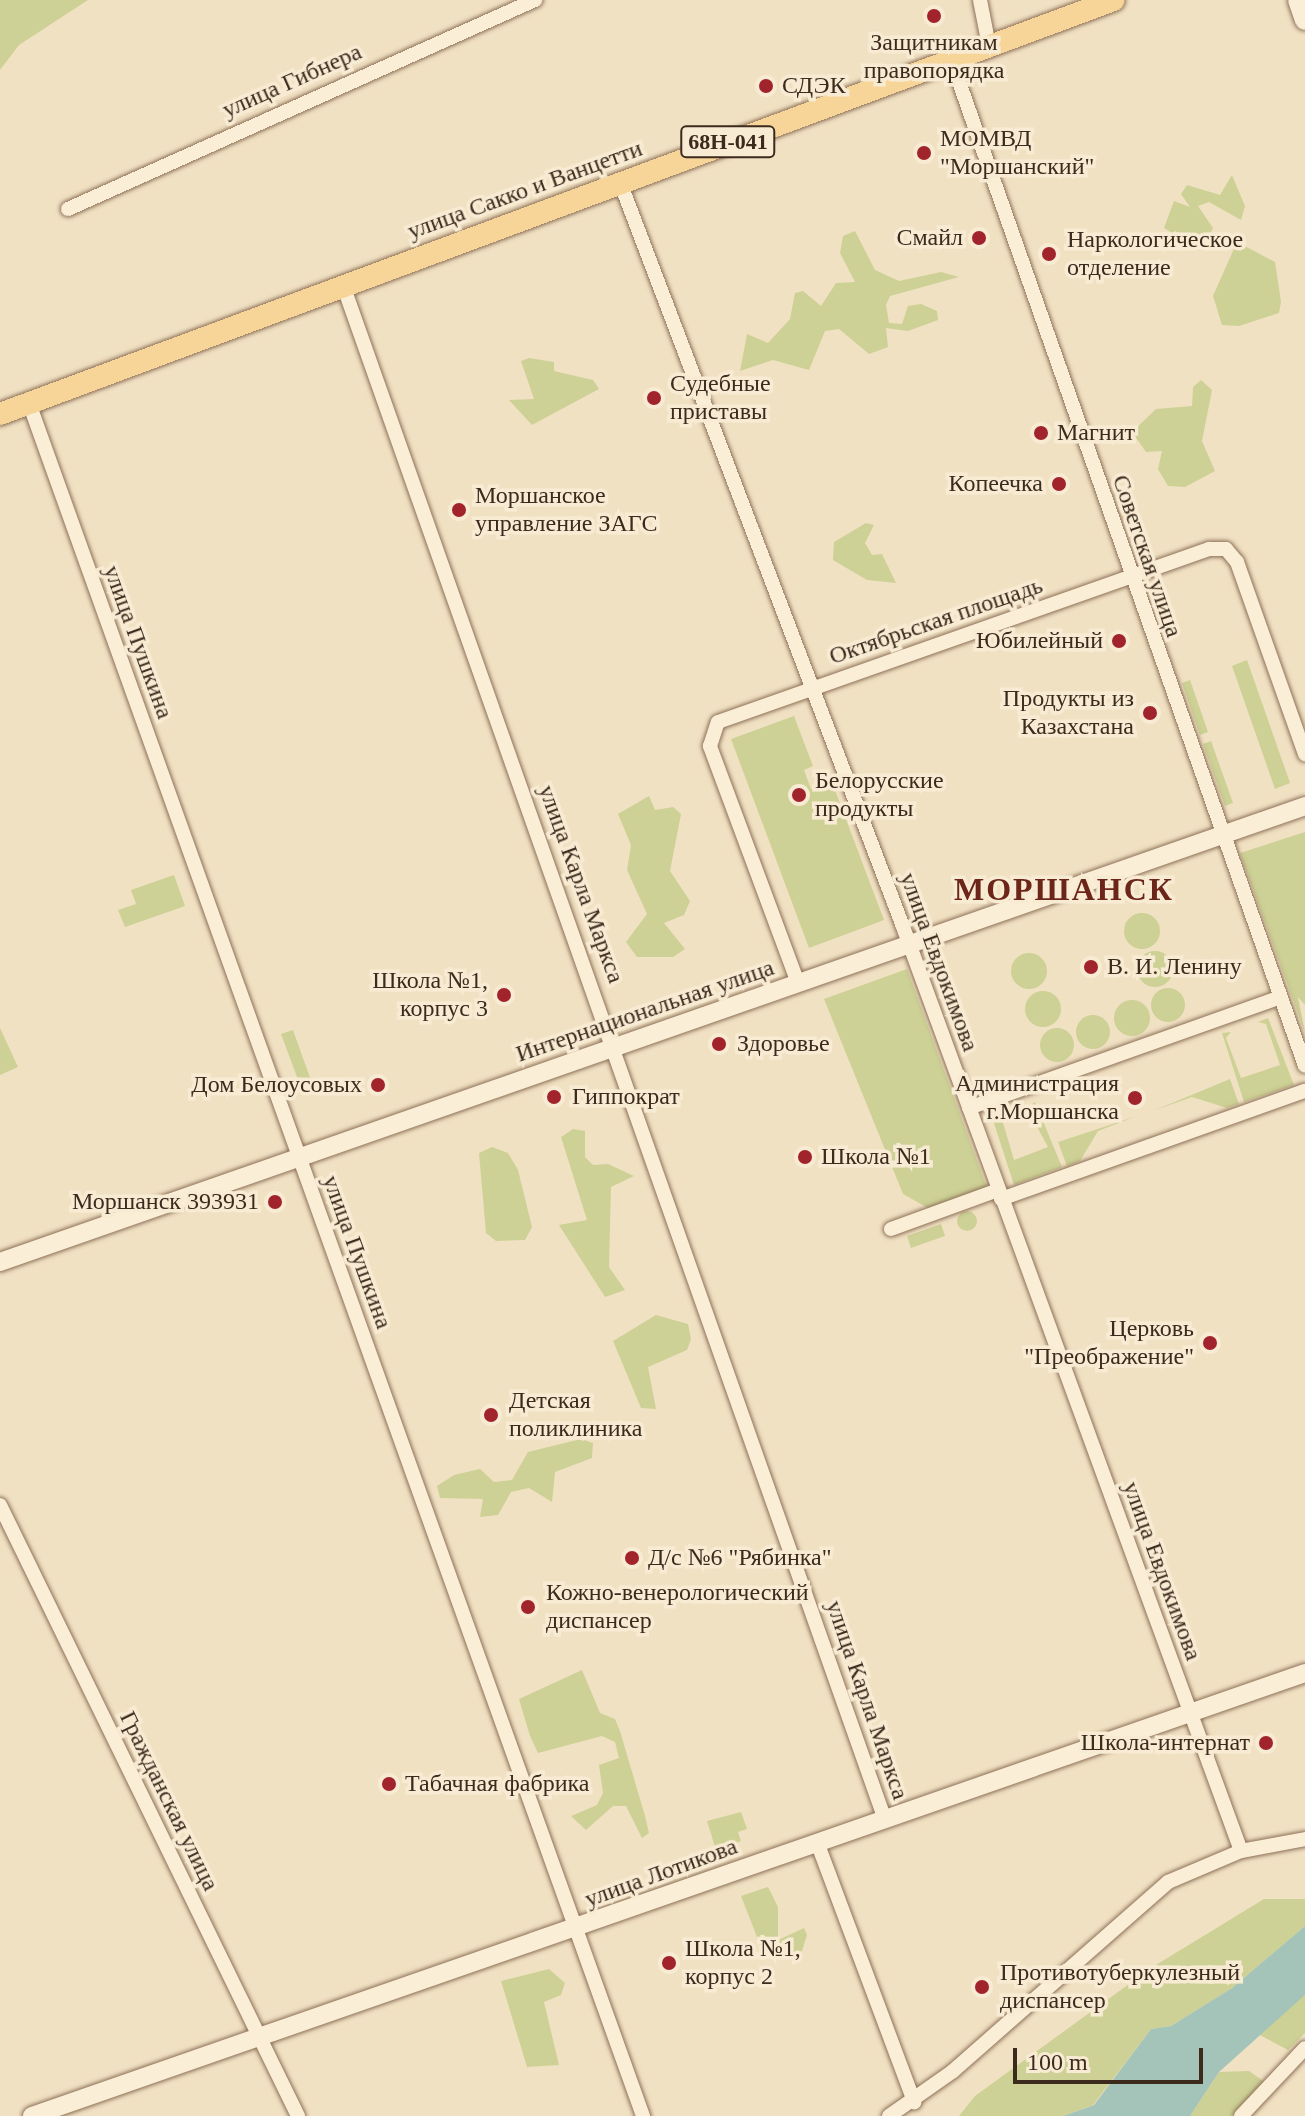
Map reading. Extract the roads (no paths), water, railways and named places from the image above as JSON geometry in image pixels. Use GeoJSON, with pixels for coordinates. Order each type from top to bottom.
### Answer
{"type":"FeatureCollection","features":[{"type":"Feature","properties":{"kind":"main road","name":"улица Сакко и Ванцетти"},"geometry":{"type":"LineString","coordinates":[[0,414],[1114,0]]}},
{"type":"Feature","properties":{"kind":"main road"},"geometry":{"type":"LineString","coordinates":[[1298,0],[1305,20]]}},
{"type":"Feature","properties":{"kind":"street","name":"улица Гибнера"},"geometry":{"type":"LineString","coordinates":[[68,209],[535,0]]}},
{"type":"Feature","properties":{"kind":"street"},"geometry":{"type":"LineString","coordinates":[[980,0],[989,46]]}},
{"type":"Feature","properties":{"kind":"street","name":"Советская улица"},"geometry":{"type":"LineString","coordinates":[[951,59],[1305,1066]]}},
{"type":"Feature","properties":{"kind":"street","name":"улица Евдокимова"},"geometry":{"type":"LineString","coordinates":[[620,182],[909,943],[1241,1851]]}},
{"type":"Feature","properties":{"kind":"street","name":"улица Карла Маркса"},"geometry":{"type":"LineString","coordinates":[[343,285],[616,1048],[884,1817]]}},
{"type":"Feature","properties":{"kind":"street","name":"улица Пушкина"},"geometry":{"type":"LineString","coordinates":[[29,403],[643,2116]]}},
{"type":"Feature","properties":{"kind":"street","name":"Октябрьская площадь"},"geometry":{"type":"LineString","coordinates":[[798,983],[709,731],[814,688],[1131,576],[1226,549],[1237,562],[1305,754]]}},
{"type":"Feature","properties":{"kind":"street","name":"Интернациональная улица"},"geometry":{"type":"LineString","coordinates":[[0,1262],[1305,806]]}},
{"type":"Feature","properties":{"kind":"street"},"geometry":{"type":"LineString","coordinates":[[969,1108],[1280,997]]}},
{"type":"Feature","properties":{"kind":"street"},"geometry":{"type":"LineString","coordinates":[[891,1229],[1305,1091]]}},
{"type":"Feature","properties":{"kind":"street","name":"Гражданская улица"},"geometry":{"type":"LineString","coordinates":[[0,1505],[298,2116]]}},
{"type":"Feature","properties":{"kind":"street","name":"улица Лотикова"},"geometry":{"type":"LineString","coordinates":[[32,2116],[576,1930],[884,1817],[1305,1673]]}},
{"type":"Feature","properties":{"kind":"street"},"geometry":{"type":"LineString","coordinates":[[889,2116],[914,2102],[1139,1903],[1201,1865],[1241,1851],[1305,1839]]}},
{"type":"Feature","properties":{"kind":"street"},"geometry":{"type":"LineString","coordinates":[[817,1842],[914,2102]]}},
{"type":"Feature","properties":{"kind":"street"},"geometry":{"type":"LineString","coordinates":[[1241,2116],[1305,2048]]}},
{"type":"Feature","properties":{"kind":"water"},"geometry":{"type":"Polygon","coordinates":[[[1305,1926],[1305,1995],[1219,2072],[1190,2116],[1063,2116],[1094,2105],[1151,2029],[1171,2026],[1232,1988],[1305,1926]]]}},
{"type":"Feature","properties":{"kind":"place","name":"Защитникам правопорядка"},"geometry":{"type":"Point","coordinates":[934,16]}},
{"type":"Feature","properties":{"kind":"place","name":"СДЭК"},"geometry":{"type":"Point","coordinates":[766,86]}},
{"type":"Feature","properties":{"kind":"place","name":"МОМВД \"Моршанский\""},"geometry":{"type":"Point","coordinates":[924,153]}},
{"type":"Feature","properties":{"kind":"place","name":"Смайл"},"geometry":{"type":"Point","coordinates":[979,238]}},
{"type":"Feature","properties":{"kind":"place","name":"Наркологическое отделение"},"geometry":{"type":"Point","coordinates":[1049,254]}},
{"type":"Feature","properties":{"kind":"place","name":"Судебные приставы"},"geometry":{"type":"Point","coordinates":[654,398]}},
{"type":"Feature","properties":{"kind":"place","name":"Магнит"},"geometry":{"type":"Point","coordinates":[1041,433]}},
{"type":"Feature","properties":{"kind":"place","name":"Копеечка"},"geometry":{"type":"Point","coordinates":[1059,484]}},
{"type":"Feature","properties":{"kind":"place","name":"Моршанское управление ЗАГС"},"geometry":{"type":"Point","coordinates":[459,510]}},
{"type":"Feature","properties":{"kind":"place","name":"Юбилейный"},"geometry":{"type":"Point","coordinates":[1119,641]}},
{"type":"Feature","properties":{"kind":"place","name":"Продукты из Казахстана"},"geometry":{"type":"Point","coordinates":[1150,713]}},
{"type":"Feature","properties":{"kind":"place","name":"Белорусские продукты"},"geometry":{"type":"Point","coordinates":[799,795]}},
{"type":"Feature","properties":{"kind":"place","name":"В. И. Ленину"},"geometry":{"type":"Point","coordinates":[1091,967]}},
{"type":"Feature","properties":{"kind":"place","name":"Школа №1, корпус 3"},"geometry":{"type":"Point","coordinates":[504,995]}},
{"type":"Feature","properties":{"kind":"place","name":"Здоровье"},"geometry":{"type":"Point","coordinates":[719,1044]}},
{"type":"Feature","properties":{"kind":"place","name":"Дом Белоусовых"},"geometry":{"type":"Point","coordinates":[378,1085]}},
{"type":"Feature","properties":{"kind":"place","name":"Гиппократ"},"geometry":{"type":"Point","coordinates":[554,1097]}},
{"type":"Feature","properties":{"kind":"place","name":"Администрация г.Моршанска"},"geometry":{"type":"Point","coordinates":[1135,1098]}},
{"type":"Feature","properties":{"kind":"place","name":"Школа №1"},"geometry":{"type":"Point","coordinates":[805,1157]}},
{"type":"Feature","properties":{"kind":"place","name":"Моршанск 393931"},"geometry":{"type":"Point","coordinates":[275,1202]}},
{"type":"Feature","properties":{"kind":"place","name":"Церковь \"Преображение\""},"geometry":{"type":"Point","coordinates":[1210,1343]}},
{"type":"Feature","properties":{"kind":"place","name":"Детская поликлиника"},"geometry":{"type":"Point","coordinates":[491,1415]}},
{"type":"Feature","properties":{"kind":"place","name":"Д/с №6 \"Рябинка\""},"geometry":{"type":"Point","coordinates":[632,1558]}},
{"type":"Feature","properties":{"kind":"place","name":"Кожно-венерологический диспансер"},"geometry":{"type":"Point","coordinates":[528,1607]}},
{"type":"Feature","properties":{"kind":"place","name":"Школа-интернат"},"geometry":{"type":"Point","coordinates":[1266,1743]}},
{"type":"Feature","properties":{"kind":"place","name":"Табачная фабрика"},"geometry":{"type":"Point","coordinates":[389,1784]}},
{"type":"Feature","properties":{"kind":"place","name":"Школа №1, корпус 2"},"geometry":{"type":"Point","coordinates":[669,1963]}},
{"type":"Feature","properties":{"kind":"place","name":"Противотуберкулезный диспансер"},"geometry":{"type":"Point","coordinates":[982,1987]}},
{"type":"Feature","properties":{"kind":"district","name":"МОРШАНСК"},"geometry":{"type":"Point","coordinates":[1064,889]}}]}
